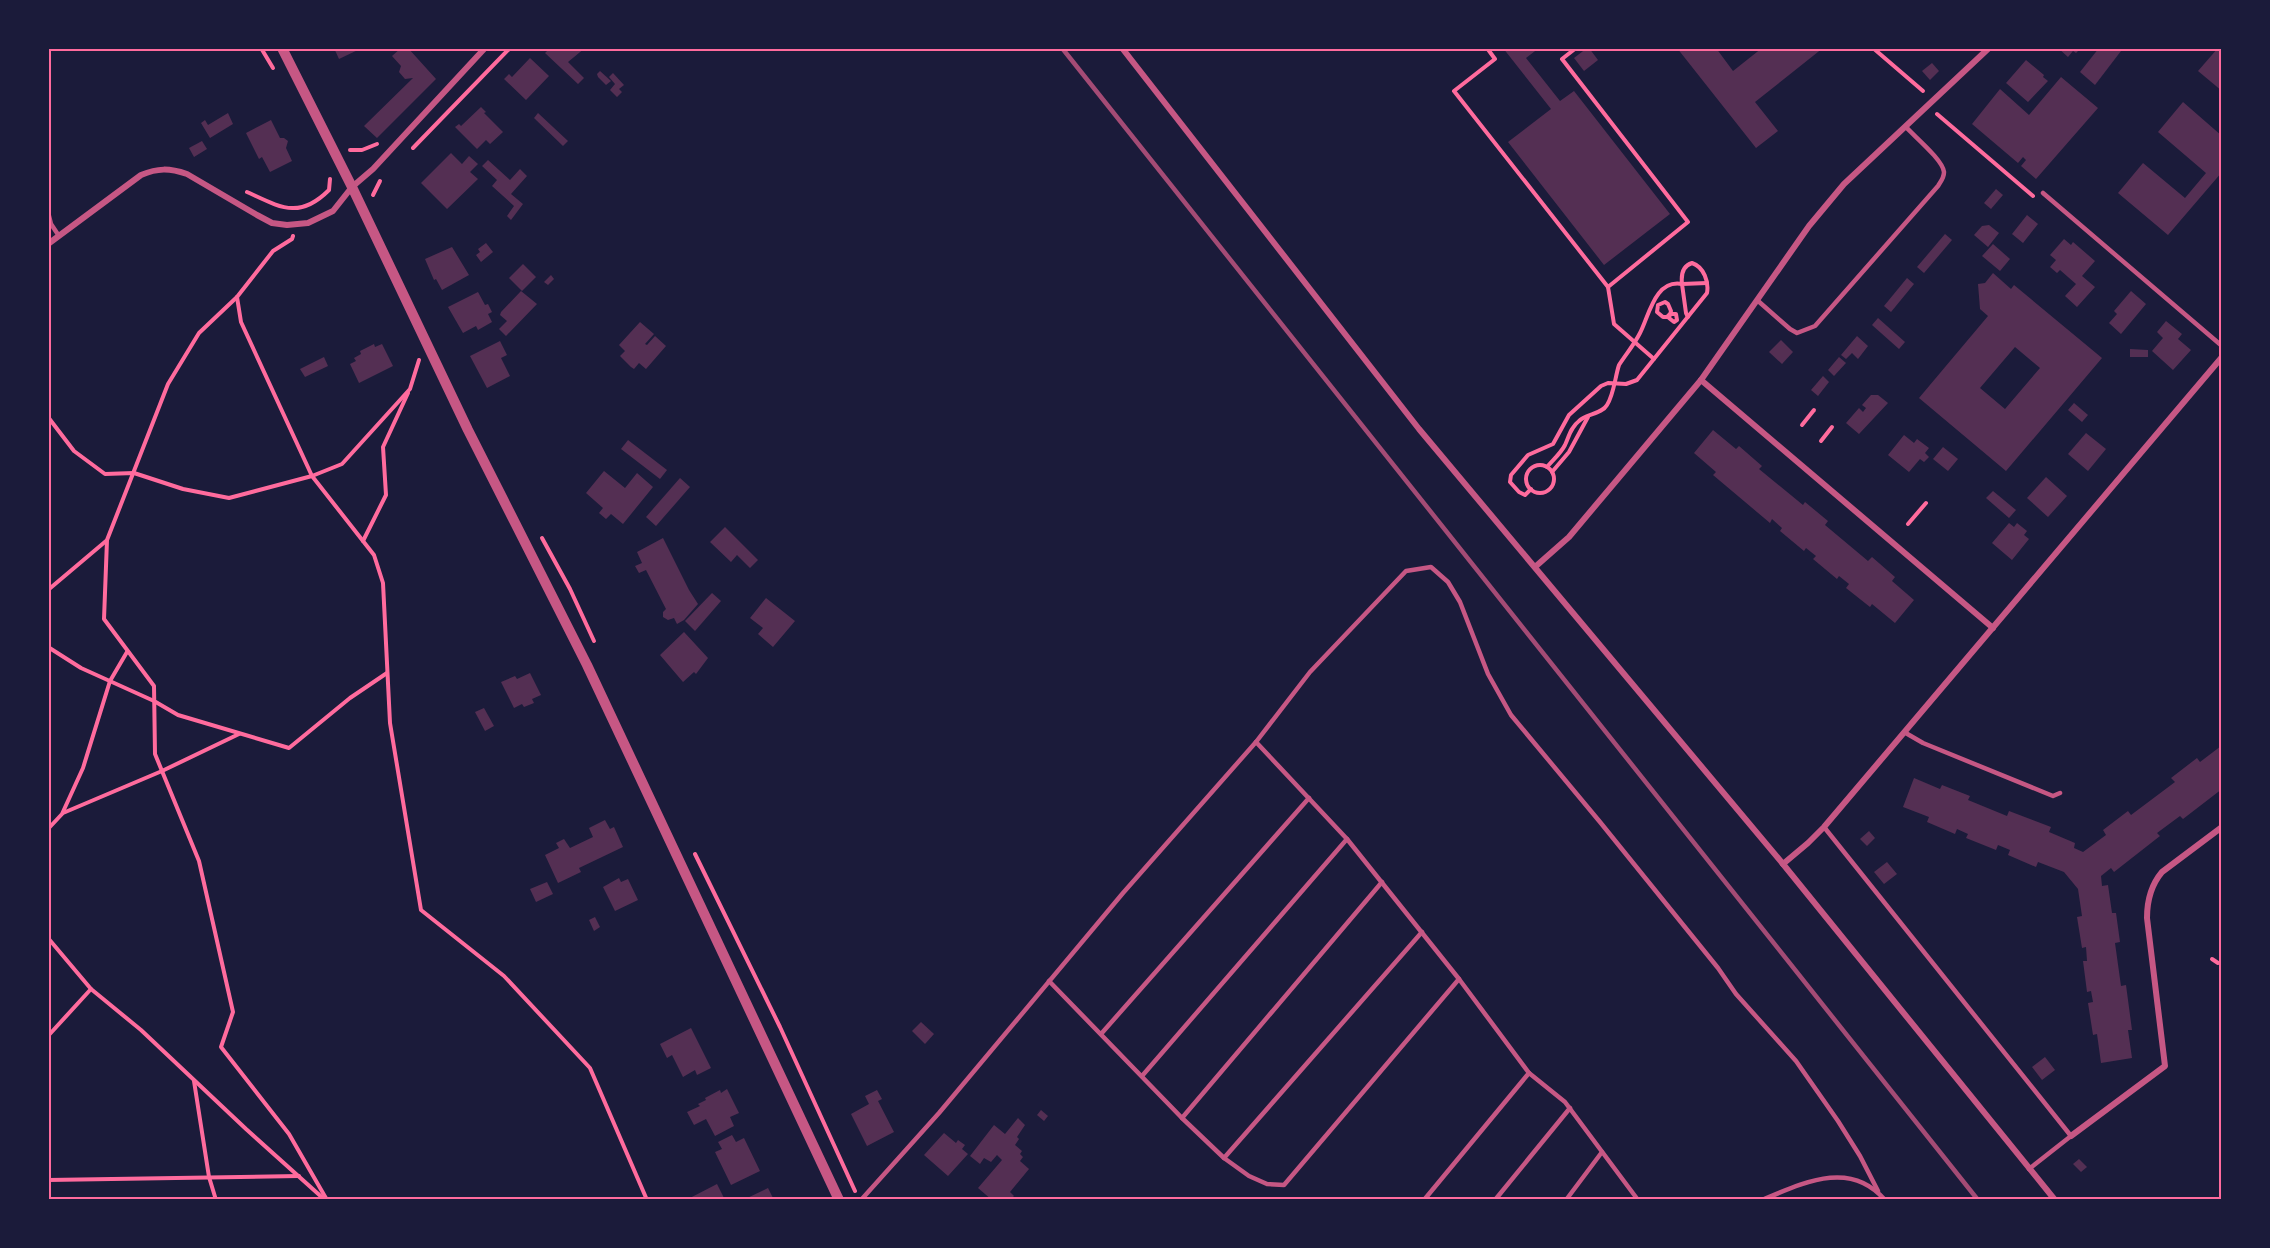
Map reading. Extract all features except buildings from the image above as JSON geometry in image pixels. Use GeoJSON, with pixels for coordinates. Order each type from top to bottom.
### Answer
{"type":"FeatureCollection","features":[{"type":"Feature","properties":{"kind":"street"},"geometry":{"type":"LineString","coordinates":[[282,48],[352,187],[507,508],[587,665],[838,1200]]}},
{"type":"Feature","properties":{"kind":"street"},"geometry":{"type":"LineString","coordinates":[[48,244],[141,175],[156,169],[171,169],[187,174],[272,223],[298,225],[308,223],[333,211],[352,187],[373,169],[485,48]]}},
{"type":"Feature","properties":{"kind":"street"},"geometry":{"type":"LineString","coordinates":[[1122,48],[1395,399],[1783,864],[2055,1200]]}},
{"type":"Feature","properties":{"kind":"street"},"geometry":{"type":"LineString","coordinates":[[1535,567],[1569,537],[1701,380],[1780,265],[1844,184],[1989,48]]}},
{"type":"Feature","properties":{"kind":"street"},"geometry":{"type":"LineString","coordinates":[[1783,864],[1824,826],[2222,357]]}},
{"type":"Feature","properties":{"kind":"street"},"geometry":{"type":"LineString","coordinates":[[1701,380],[1993,628]]}},
{"type":"Feature","properties":{"kind":"street"},"geometry":{"type":"LineString","coordinates":[[2071,1136],[2165,1066],[2147,918],[2149,896],[2162,872],[2222,827]]}},
{"type":"Feature","properties":{"kind":"lane"},"geometry":{"type":"LineString","coordinates":[[1757,300],[1797,333],[1815,327],[1938,186],[1943,178],[1944,170],[1940,162],[1906,127]]}},
{"type":"Feature","properties":{"kind":"lane"},"geometry":{"type":"LineString","coordinates":[[2043,193],[2222,346]]}},
{"type":"Feature","properties":{"kind":"lane"},"geometry":{"type":"LineString","coordinates":[[48,212],[51,224],[59,236]]}},
{"type":"Feature","properties":{"kind":"lane"},"geometry":{"type":"LineString","coordinates":[[860,1200],[939,1113],[1138,875],[1256,742],[1310,672],[1406,572],[1431,567],[1448,582],[1460,602],[1488,674],[1511,715],[1718,968],[1736,994],[1796,1061],[1838,1121],[1885,1200]]}},
{"type":"Feature","properties":{"kind":"lane"},"geometry":{"type":"LineString","coordinates":[[1904,732],[1923,743],[2053,796],[2060,793]]}},
{"type":"Feature","properties":{"kind":"lane"},"geometry":{"type":"LineString","coordinates":[[1256,742],[1347,839],[1459,979],[1496,1032],[1529,1073],[1565,1102],[1638,1200]]}},
{"type":"Feature","properties":{"kind":"lane"},"geometry":{"type":"LineString","coordinates":[[1101,1034],[1309,798]]}},
{"type":"Feature","properties":{"kind":"lane"},"geometry":{"type":"LineString","coordinates":[[1824,826],[2071,1136],[2030,1169]]}},
{"type":"Feature","properties":{"kind":"lane"},"geometry":{"type":"LineString","coordinates":[[1142,1076],[1347,839]]}},
{"type":"Feature","properties":{"kind":"lane"},"geometry":{"type":"LineString","coordinates":[[1182,1118],[1382,882]]}},
{"type":"Feature","properties":{"kind":"lane"},"geometry":{"type":"LineString","coordinates":[[1224,1158],[1422,932]]}},
{"type":"Feature","properties":{"kind":"lane"},"geometry":{"type":"LineString","coordinates":[[1049,981],[1224,1158],[1249,1176],[1267,1184],[1284,1185],[1459,979]]}},
{"type":"Feature","properties":{"kind":"lane"},"geometry":{"type":"LineString","coordinates":[[1424,1200],[1529,1073]]}},
{"type":"Feature","properties":{"kind":"lane"},"geometry":{"type":"LineString","coordinates":[[1495,1200],[1570,1108]]}},
{"type":"Feature","properties":{"kind":"lane"},"geometry":{"type":"LineString","coordinates":[[1566,1200],[1602,1152]]}},
{"type":"Feature","properties":{"kind":"lane"},"geometry":{"type":"LineString","coordinates":[[1762,1200],[1793,1187],[1830,1176],[1851,1178],[1866,1183],[1878,1191]]}},
{"type":"Feature","properties":{"kind":"path"},"geometry":{"type":"LineString","coordinates":[[411,150],[510,48]]}},
{"type":"Feature","properties":{"kind":"path"},"geometry":{"type":"LineString","coordinates":[[1487,48],[1495,59],[1454,91],[1608,287],[1612,319],[1616,327],[1654,359]]}},
{"type":"Feature","properties":{"kind":"path"},"geometry":{"type":"LineString","coordinates":[[1576,48],[1562,59],[1688,222],[1608,287]]}},
{"type":"Feature","properties":{"kind":"path"},"geometry":{"type":"LineString","coordinates":[[1873,48],[1923,91]]}},
{"type":"Feature","properties":{"kind":"path"},"geometry":{"type":"LineString","coordinates":[[346,147],[351,151],[362,150],[373,147],[384,139]]}},
{"type":"Feature","properties":{"kind":"path"},"geometry":{"type":"LineString","coordinates":[[377,205],[372,194],[387,174]]}},
{"type":"Feature","properties":{"kind":"path"},"geometry":{"type":"LineString","coordinates":[[298,225],[291,239],[273,250],[237,297],[199,333],[168,384],[107,540],[104,619],[154,686],[155,754],[200,861],[232,1012],[221,1047],[289,1134],[326,1200]]}},
{"type":"Feature","properties":{"kind":"path"},"geometry":{"type":"LineString","coordinates":[[1531,489],[1524,496],[1510,482],[1511,475],[1532,452],[1553,444],[1569,415],[1600,386],[1635,382],[1688,317],[1707,293],[1707,283],[1699,266],[1692,263],[1682,271],[1688,317]]}},
{"type":"Feature","properties":{"kind":"path"},"geometry":{"type":"LineString","coordinates":[[1547,467],[1562,449],[1581,418],[1606,407],[1619,365],[1639,335],[1646,316],[1667,285],[1707,283]]}},
{"type":"Feature","properties":{"kind":"path"},"geometry":{"type":"LineString","coordinates":[[237,297],[241,322],[312,476],[374,555],[383,583],[390,723],[421,910],[504,975],[590,1068],[647,1200]]}},
{"type":"Feature","properties":{"kind":"path"},"geometry":{"type":"LineString","coordinates":[[1656,303],[1668,304],[1671,307],[1670,314],[1659,315],[1656,303]]}},
{"type":"Feature","properties":{"kind":"path"},"geometry":{"type":"LineString","coordinates":[[363,541],[386,495],[383,447],[410,389],[426,341]]}},
{"type":"Feature","properties":{"kind":"path"},"geometry":{"type":"LineString","coordinates":[[48,417],[74,451],[105,474],[134,473],[183,489],[229,498],[312,476],[342,464],[410,389]]}},
{"type":"Feature","properties":{"kind":"path"},"geometry":{"type":"LineString","coordinates":[[1802,425],[1814,410]]}},
{"type":"Feature","properties":{"kind":"path"},"geometry":{"type":"LineString","coordinates":[[1552,472],[1569,452],[1588,416]]}},
{"type":"Feature","properties":{"kind":"path"},"geometry":{"type":"LineString","coordinates":[[1821,441],[1832,427]]}},
{"type":"Feature","properties":{"kind":"path"},"geometry":{"type":"LineString","coordinates":[[1521,464],[1529,470]]}},
{"type":"Feature","properties":{"kind":"path"},"geometry":{"type":"LineString","coordinates":[[1538,465],[1547,467],[1552,472],[1554,483],[1547,491],[1536,492],[1531,489],[1527,480],[1529,470],[1538,465]]}},
{"type":"Feature","properties":{"kind":"path"},"geometry":{"type":"LineString","coordinates":[[1908,524],[1926,503]]}},
{"type":"Feature","properties":{"kind":"path"},"geometry":{"type":"LineString","coordinates":[[537,530],[570,589],[599,651]]}},
{"type":"Feature","properties":{"kind":"path"},"geometry":{"type":"LineString","coordinates":[[48,590],[107,540]]}},
{"type":"Feature","properties":{"kind":"path"},"geometry":{"type":"LineString","coordinates":[[48,647],[81,668],[154,701],[178,715],[289,748],[350,698],[388,672]]}},
{"type":"Feature","properties":{"kind":"path"},"geometry":{"type":"LineString","coordinates":[[48,829],[62,814],[83,768],[110,681],[127,652]]}},
{"type":"Feature","properties":{"kind":"path"},"geometry":{"type":"LineString","coordinates":[[62,814],[240,734]]}},
{"type":"Feature","properties":{"kind":"path"},"geometry":{"type":"LineString","coordinates":[[693,850],[780,1028],[860,1200]]}},
{"type":"Feature","properties":{"kind":"path"},"geometry":{"type":"LineString","coordinates":[[48,938],[91,989],[141,1030],[326,1200]]}},
{"type":"Feature","properties":{"kind":"path"},"geometry":{"type":"LineString","coordinates":[[2212,959],[2218,963]]}},
{"type":"Feature","properties":{"kind":"path"},"geometry":{"type":"LineString","coordinates":[[48,1036],[91,989]]}},
{"type":"Feature","properties":{"kind":"path"},"geometry":{"type":"LineString","coordinates":[[194,1081],[209,1177],[216,1200]]}},
{"type":"Feature","properties":{"kind":"path"},"geometry":{"type":"LineString","coordinates":[[48,1180],[300,1176]]}},
{"type":"Feature","properties":{"kind":"railway"},"geometry":{"type":"LineString","coordinates":[[1062,48],[1978,1200]]}}]}
